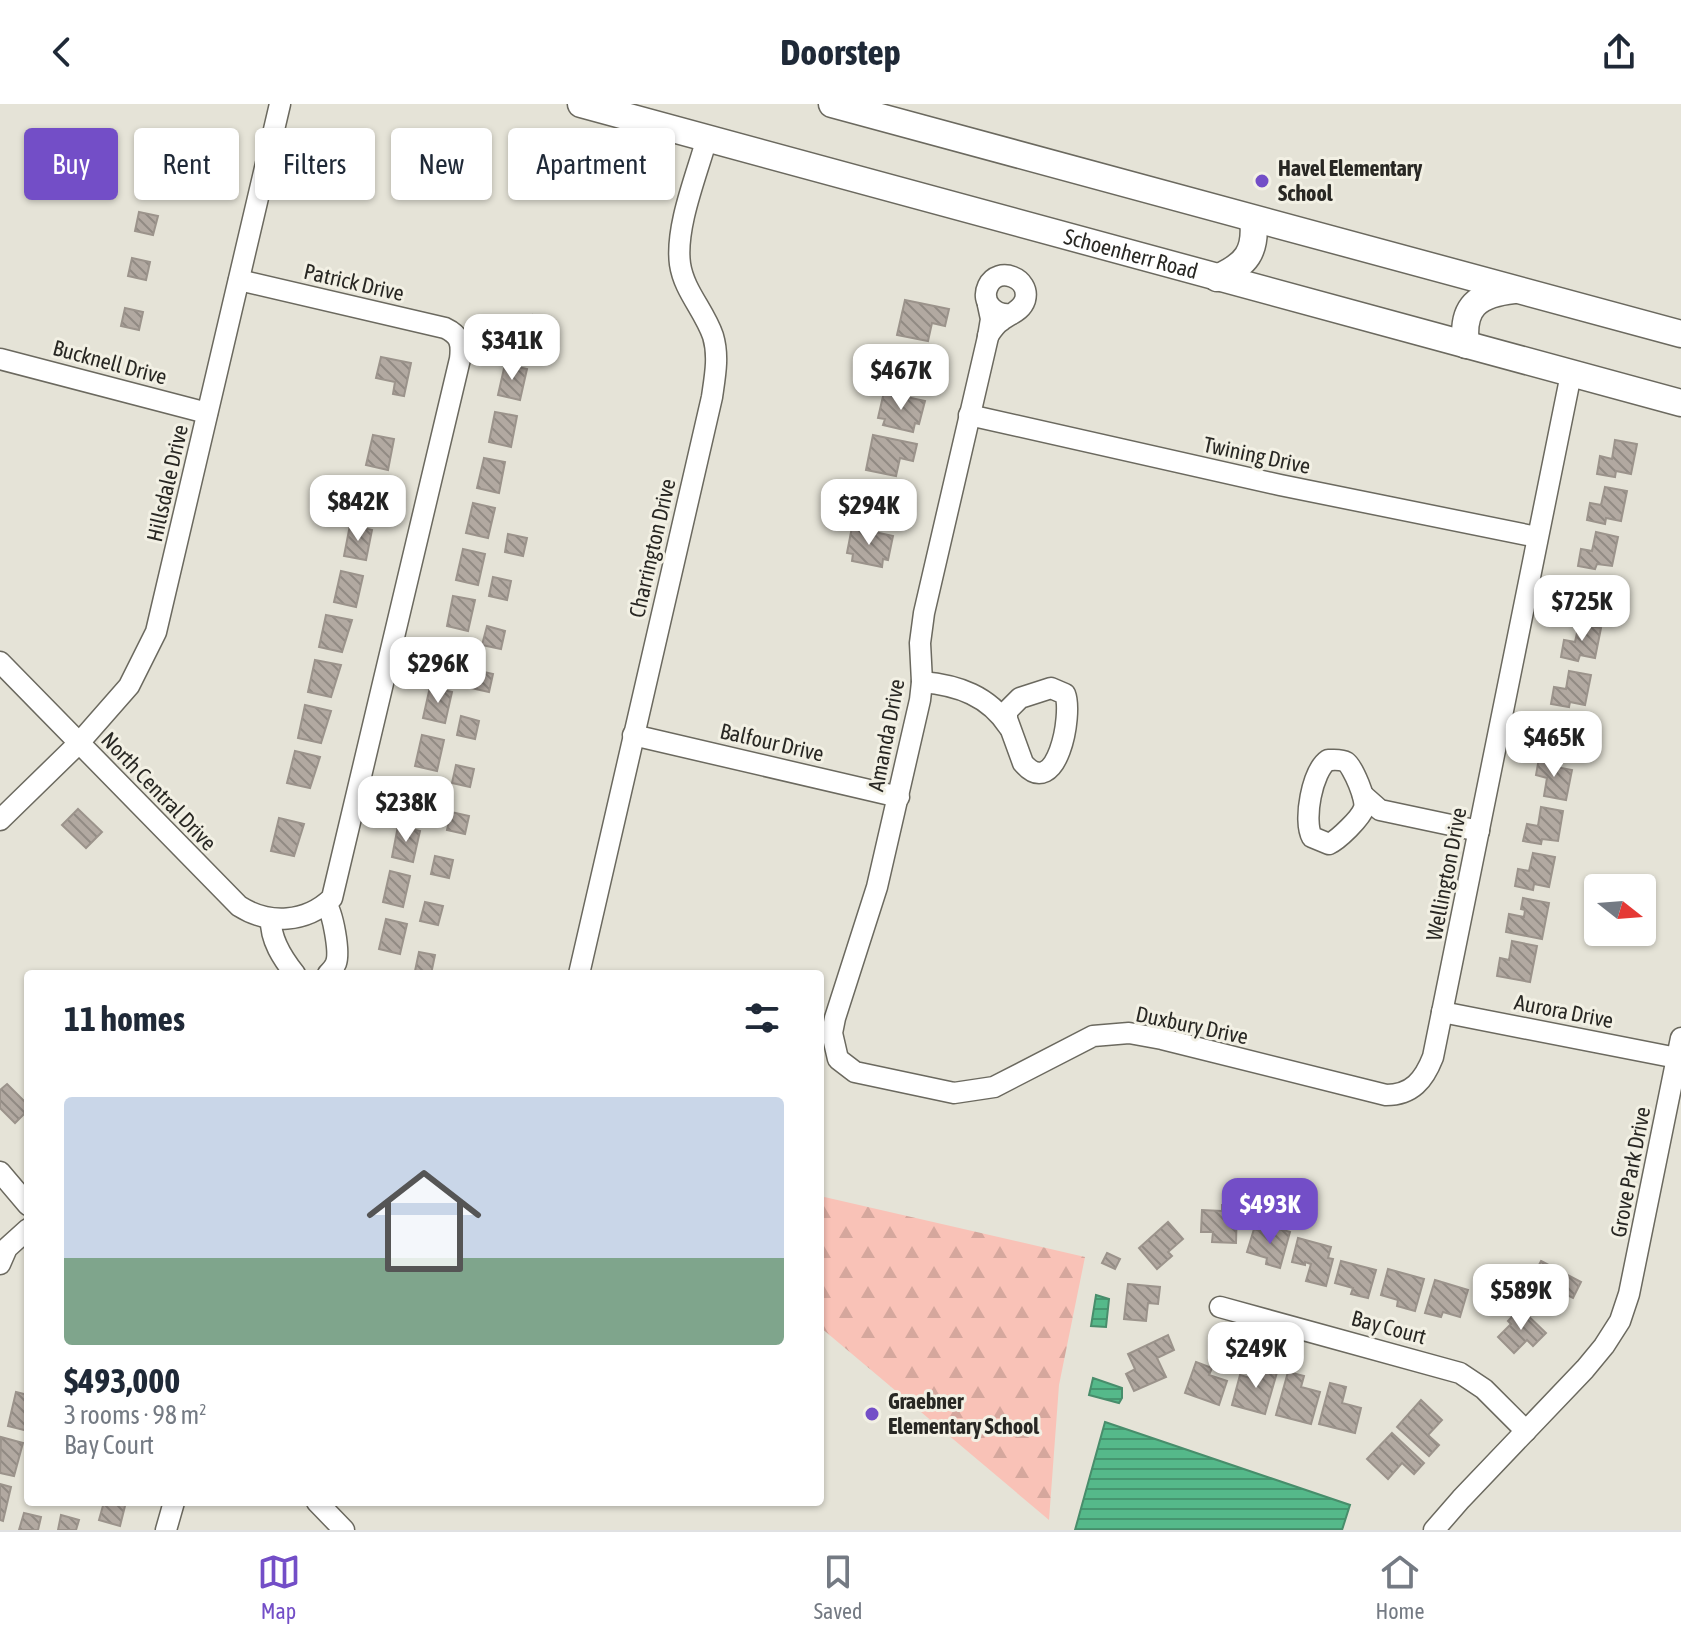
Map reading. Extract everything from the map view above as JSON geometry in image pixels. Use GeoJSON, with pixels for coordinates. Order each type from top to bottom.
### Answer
{"type":"FeatureCollection","features":[{"type":"Feature","properties":{"kind":"main road","name":"Schoenherr Road"},"geometry":{"type":"LineString","coordinates":[[581,104],[1681,403]]}},
{"type":"Feature","properties":{"kind":"main road"},"geometry":{"type":"LineString","coordinates":[[832,104],[1681,334]]}},
{"type":"Feature","properties":{"kind":"main road"},"geometry":{"type":"LineString","coordinates":[[1217,278],[1235,270],[1251,251],[1253,219]]}},
{"type":"Feature","properties":{"kind":"main road"},"geometry":{"type":"LineString","coordinates":[[1466,345],[1465,322],[1469,310],[1496,292],[1518,290]]}},
{"type":"Feature","properties":{"kind":"street","name":"Hillsdale Drive"},"geometry":{"type":"LineString","coordinates":[[0,820],[79,743],[129,686],[156,632],[280,104]]}},
{"type":"Feature","properties":{"kind":"street","name":"Charrington Drive"},"geometry":{"type":"LineString","coordinates":[[580,970],[712,397],[717,362],[713,337],[684,283],[680,262],[684,220],[707,138]]}},
{"type":"Feature","properties":{"kind":"street"},"geometry":{"type":"LineString","coordinates":[[988,337],[997,323],[1017,311],[1025,301],[1024,288],[1016,278],[1003,275],[992,281],[986,292],[988,305],[998,313],[1011,314]]}},
{"type":"Feature","properties":{"kind":"street","name":"Patrick Drive"},"geometry":{"type":"LineString","coordinates":[[239,280],[445,328],[457,335],[461,342],[460,359],[336,888],[326,904]]}},
{"type":"Feature","properties":{"kind":"street","name":"Amanda Drive"},"geometry":{"type":"LineString","coordinates":[[838,1059],[833,1045],[835,1018],[877,887],[899,797],[922,682],[920,643],[924,613],[988,337],[991,319],[988,305]]}},
{"type":"Feature","properties":{"kind":"street","name":"Bucknell Drive"},"geometry":{"type":"LineString","coordinates":[[0,359],[207,413]]}},
{"type":"Feature","properties":{"kind":"street","name":"Wellington Drive"},"geometry":{"type":"LineString","coordinates":[[1408,1092],[1427,1073],[1433,1057],[1571,374]]}},
{"type":"Feature","properties":{"kind":"street","name":"Twining Drive"},"geometry":{"type":"LineString","coordinates":[[969,415],[1280,485],[1537,537]]}},
{"type":"Feature","properties":{"kind":"street","name":"North Central Drive"},"geometry":{"type":"LineString","coordinates":[[0,662],[239,906],[271,919]]}},
{"type":"Feature","properties":{"kind":"street"},"geometry":{"type":"LineString","coordinates":[[922,682],[957,687],[992,705],[1009,727],[1027,767],[1047,771],[1055,763],[1062,744],[1069,703],[1065,694],[1051,688],[1043,689],[992,705]]}},
{"type":"Feature","properties":{"kind":"street"},"geometry":{"type":"LineString","coordinates":[[1009,727],[1007,711],[1020,698]]}},
{"type":"Feature","properties":{"kind":"street","name":"Balfour Drive"},"geometry":{"type":"LineString","coordinates":[[633,735],[899,797]]}},
{"type":"Feature","properties":{"kind":"street"},"geometry":{"type":"LineString","coordinates":[[1343,760],[1350,765],[1365,808],[1355,820],[1337,840],[1329,844],[1317,840],[1309,832],[1309,809],[1322,764],[1343,760]]}},
{"type":"Feature","properties":{"kind":"street"},"geometry":{"type":"LineString","coordinates":[[1363,795],[1380,810],[1479,831]]}},
{"type":"Feature","properties":{"kind":"street"},"geometry":{"type":"LineString","coordinates":[[1355,820],[1380,810]]}},
{"type":"Feature","properties":{"kind":"street"},"geometry":{"type":"LineString","coordinates":[[292,970],[272,934],[271,919],[301,916],[326,904],[332,916],[337,956],[331,970]]}},
{"type":"Feature","properties":{"kind":"street","name":"Aurora Drive"},"geometry":{"type":"LineString","coordinates":[[1442,1012],[1679,1048]]}},
{"type":"Feature","properties":{"kind":"street","name":"Duxbury Drive"},"geometry":{"type":"LineString","coordinates":[[838,1059],[855,1072],[883,1080],[954,1093],[975,1092],[994,1087],[1093,1036],[1129,1033],[1373,1093],[1408,1092]]}},
{"type":"Feature","properties":{"kind":"street","name":"Grove Park Drive"},"geometry":{"type":"LineString","coordinates":[[1434,1530],[1596,1358],[1620,1321],[1635,1273],[1679,1048]]}},
{"type":"Feature","properties":{"kind":"street"},"geometry":{"type":"LineString","coordinates":[[0,1172],[24,1200]]}},
{"type":"Feature","properties":{"kind":"street"},"geometry":{"type":"LineString","coordinates":[[0,1264],[7,1248],[24,1233]]}},
{"type":"Feature","properties":{"kind":"street","name":"Bay Court"},"geometry":{"type":"LineString","coordinates":[[1220,1307],[1460,1373],[1484,1389],[1526,1431]]}},
{"type":"Feature","properties":{"kind":"street"},"geometry":{"type":"LineString","coordinates":[[166,1530],[173,1506]]}},
{"type":"Feature","properties":{"kind":"street"},"geometry":{"type":"LineString","coordinates":[[321,1506],[344,1530]]}},
{"type":"Feature","properties":{"kind":"green space"},"geometry":{"type":"Polygon","coordinates":[[[824,1197],[1085,1257],[1059,1385],[1049,1520],[824,1330],[824,1197]]]}},
{"type":"Feature","properties":{"kind":"shaded area"},"geometry":{"type":"Polygon","coordinates":[[[1096,1295],[1109,1299],[1106,1327],[1091,1326],[1096,1295]]]}},
{"type":"Feature","properties":{"kind":"shaded area"},"geometry":{"type":"Polygon","coordinates":[[[1093,1378],[1122,1388],[1119,1403],[1089,1395],[1093,1378]]]}},
{"type":"Feature","properties":{"kind":"shaded area"},"geometry":{"type":"Polygon","coordinates":[[[1105,1422],[1350,1505],[1342,1530],[1075,1530],[1105,1422]]]}},
{"type":"Feature","properties":{"kind":"building"},"geometry":{"type":"Polygon","coordinates":[[[139,212],[158,216],[153,235],[135,231],[139,212]]]}},
{"type":"Feature","properties":{"kind":"building"},"geometry":{"type":"Polygon","coordinates":[[[132,258],[150,262],[146,280],[128,276],[132,258]]]}},
{"type":"Feature","properties":{"kind":"building"},"geometry":{"type":"Polygon","coordinates":[[[905,300],[949,309],[945,326],[932,323],[928,341],[897,335],[905,300]]]}},
{"type":"Feature","properties":{"kind":"building"},"geometry":{"type":"Polygon","coordinates":[[[125,308],[143,312],[139,330],[121,326],[125,308]]]}},
{"type":"Feature","properties":{"kind":"building"},"geometry":{"type":"Polygon","coordinates":[[[533,315],[555,320],[548,350],[526,345],[533,315]]]}},
{"type":"Feature","properties":{"kind":"building"},"geometry":{"type":"Polygon","coordinates":[[[893,347],[934,356],[928,379],[924,378],[922,387],[892,381],[894,374],[887,373],[893,347]]]}},
{"type":"Feature","properties":{"kind":"building"},"geometry":{"type":"Polygon","coordinates":[[[381,357],[411,363],[404,396],[393,394],[395,382],[376,378],[381,357]]]}},
{"type":"Feature","properties":{"kind":"building"},"geometry":{"type":"Polygon","coordinates":[[[505,364],[527,369],[520,400],[498,395],[505,364]]]}},
{"type":"Feature","properties":{"kind":"building"},"geometry":{"type":"Polygon","coordinates":[[[884,392],[925,401],[919,424],[915,423],[913,432],[883,425],[885,419],[878,418],[884,392]]]}},
{"type":"Feature","properties":{"kind":"building"},"geometry":{"type":"Polygon","coordinates":[[[495,412],[517,416],[511,447],[489,442],[495,412]]]}},
{"type":"Feature","properties":{"kind":"building"},"geometry":{"type":"Polygon","coordinates":[[[373,435],[394,439],[388,470],[366,465],[373,435]]]}},
{"type":"Feature","properties":{"kind":"building"},"geometry":{"type":"Polygon","coordinates":[[[873,435],[917,444],[913,461],[900,458],[896,476],[866,470],[873,435]]]}},
{"type":"Feature","properties":{"kind":"building"},"geometry":{"type":"Polygon","coordinates":[[[1615,440],[1637,444],[1631,474],[1616,471],[1615,477],[1597,474],[1600,456],[1612,459],[1615,440]]]}},
{"type":"Feature","properties":{"kind":"building"},"geometry":{"type":"Polygon","coordinates":[[[484,458],[505,462],[499,493],[477,488],[484,458]]]}},
{"type":"Feature","properties":{"kind":"building"},"geometry":{"type":"Polygon","coordinates":[[[361,480],[383,485],[376,516],[354,511],[361,480]]]}},
{"type":"Feature","properties":{"kind":"building"},"geometry":{"type":"Polygon","coordinates":[[[868,483],[898,490],[896,498],[901,499],[895,523],[855,514],[860,489],[866,490],[868,483]]]}},
{"type":"Feature","properties":{"kind":"building"},"geometry":{"type":"Polygon","coordinates":[[[1605,487],[1627,491],[1621,521],[1606,518],[1605,524],[1587,520],[1590,503],[1601,505],[1605,487]]]}},
{"type":"Feature","properties":{"kind":"building"},"geometry":{"type":"Polygon","coordinates":[[[473,503],[495,508],[488,538],[466,533],[473,503]]]}},
{"type":"Feature","properties":{"kind":"building"},"geometry":{"type":"Polygon","coordinates":[[[350,525],[372,530],[366,560],[344,556],[350,525]]]}},
{"type":"Feature","properties":{"kind":"building"},"geometry":{"type":"Polygon","coordinates":[[[852,527],[893,536],[888,560],[883,559],[882,567],[852,561],[853,554],[847,553],[852,527]]]}},
{"type":"Feature","properties":{"kind":"building"},"geometry":{"type":"Polygon","coordinates":[[[1596,532],[1618,537],[1612,566],[1597,564],[1595,569],[1578,566],[1581,549],[1592,551],[1596,532]]]}},
{"type":"Feature","properties":{"kind":"building"},"geometry":{"type":"Polygon","coordinates":[[[508,534],[527,538],[523,556],[505,552],[508,534]]]}},
{"type":"Feature","properties":{"kind":"building"},"geometry":{"type":"Polygon","coordinates":[[[463,549],[485,554],[478,585],[456,580],[463,549]]]}},
{"type":"Feature","properties":{"kind":"building"},"geometry":{"type":"Polygon","coordinates":[[[341,571],[363,576],[356,607],[334,602],[341,571]]]}},
{"type":"Feature","properties":{"kind":"building"},"geometry":{"type":"Polygon","coordinates":[[[493,577],[511,581],[507,600],[489,596],[493,577]]]}},
{"type":"Feature","properties":{"kind":"building"},"geometry":{"type":"Polygon","coordinates":[[[1591,578],[1616,583],[1609,620],[1569,612],[1573,595],[1587,598],[1591,578]]]}},
{"type":"Feature","properties":{"kind":"building"},"geometry":{"type":"Polygon","coordinates":[[[453,596],[475,600],[468,631],[447,626],[453,596]]]}},
{"type":"Feature","properties":{"kind":"building"},"geometry":{"type":"Polygon","coordinates":[[[326,615],[352,620],[342,652],[319,647],[326,615]]]}},
{"type":"Feature","properties":{"kind":"building"},"geometry":{"type":"Polygon","coordinates":[[[1579,624],[1601,628],[1595,658],[1580,655],[1578,661],[1561,657],[1564,640],[1575,642],[1579,624]]]}},
{"type":"Feature","properties":{"kind":"building"},"geometry":{"type":"Polygon","coordinates":[[[487,626],[505,631],[501,649],[482,645],[487,626]]]}},
{"type":"Feature","properties":{"kind":"building"},"geometry":{"type":"Polygon","coordinates":[[[441,641],[462,646],[456,677],[434,672],[441,641]]]}},
{"type":"Feature","properties":{"kind":"building"},"geometry":{"type":"Polygon","coordinates":[[[315,660],[341,665],[331,697],[308,692],[315,660]]]}},
{"type":"Feature","properties":{"kind":"building"},"geometry":{"type":"Polygon","coordinates":[[[475,670],[493,674],[489,692],[471,688],[475,670]]]}},
{"type":"Feature","properties":{"kind":"building"},"geometry":{"type":"Polygon","coordinates":[[[1569,671],[1591,675],[1585,705],[1570,702],[1569,707],[1551,704],[1554,687],[1566,689],[1569,671]]]}},
{"type":"Feature","properties":{"kind":"building"},"geometry":{"type":"Polygon","coordinates":[[[430,687],[452,692],[445,723],[423,718],[430,687]]]}},
{"type":"Feature","properties":{"kind":"building"},"geometry":{"type":"Polygon","coordinates":[[[305,705],[331,711],[321,743],[298,738],[305,705]]]}},
{"type":"Feature","properties":{"kind":"building"},"geometry":{"type":"Polygon","coordinates":[[[1558,715],[1583,720],[1577,756],[1543,749],[1546,732],[1555,734],[1558,715]]]}},
{"type":"Feature","properties":{"kind":"building"},"geometry":{"type":"Polygon","coordinates":[[[461,716],[479,721],[475,739],[457,735],[461,716]]]}},
{"type":"Feature","properties":{"kind":"building"},"geometry":{"type":"Polygon","coordinates":[[[422,735],[444,740],[437,771],[415,766],[422,735]]]}},
{"type":"Feature","properties":{"kind":"building"},"geometry":{"type":"Polygon","coordinates":[[[295,751],[320,757],[310,788],[287,783],[295,751]]]}},
{"type":"Feature","properties":{"kind":"building"},"geometry":{"type":"Polygon","coordinates":[[[1539,758],[1557,761],[1556,767],[1572,770],[1566,800],[1544,796],[1547,778],[1536,775],[1539,758]]]}},
{"type":"Feature","properties":{"kind":"building"},"geometry":{"type":"Polygon","coordinates":[[[456,765],[474,769],[470,787],[452,783],[456,765]]]}},
{"type":"Feature","properties":{"kind":"building"},"geometry":{"type":"Polygon","coordinates":[[[412,779],[434,784],[427,815],[405,810],[412,779]]]}},
{"type":"Feature","properties":{"kind":"building"},"geometry":{"type":"Polygon","coordinates":[[[1541,807],[1563,811],[1558,841],[1542,839],[1541,844],[1523,841],[1527,824],[1538,826],[1541,807]]]}},
{"type":"Feature","properties":{"kind":"building"},"geometry":{"type":"Polygon","coordinates":[[[78,809],[102,832],[86,848],[62,825],[78,809]]]}},
{"type":"Feature","properties":{"kind":"building"},"geometry":{"type":"Polygon","coordinates":[[[451,812],[469,816],[465,834],[447,830],[451,812]]]}},
{"type":"Feature","properties":{"kind":"building"},"geometry":{"type":"Polygon","coordinates":[[[279,818],[304,824],[294,856],[271,851],[279,818]]]}},
{"type":"Feature","properties":{"kind":"building"},"geometry":{"type":"Polygon","coordinates":[[[398,826],[420,831],[413,862],[392,857],[398,826]]]}},
{"type":"Feature","properties":{"kind":"building"},"geometry":{"type":"Polygon","coordinates":[[[1533,853],[1555,857],[1549,887],[1534,884],[1533,890],[1515,886],[1518,869],[1529,871],[1533,853]]]}},
{"type":"Feature","properties":{"kind":"building"},"geometry":{"type":"Polygon","coordinates":[[[435,856],[453,860],[449,878],[431,874],[435,856]]]}},
{"type":"Feature","properties":{"kind":"building"},"geometry":{"type":"Polygon","coordinates":[[[390,871],[410,876],[403,907],[383,902],[390,871]]]}},
{"type":"Feature","properties":{"kind":"building"},"geometry":{"type":"Polygon","coordinates":[[[1523,898],[1549,903],[1542,939],[1506,932],[1509,914],[1524,917],[1525,910],[1521,909],[1523,898]]]}},
{"type":"Feature","properties":{"kind":"building"},"geometry":{"type":"Polygon","coordinates":[[[425,902],[443,906],[438,925],[420,921],[425,902]]]}},
{"type":"Feature","properties":{"kind":"building"},"geometry":{"type":"Polygon","coordinates":[[[386,919],[407,924],[400,954],[379,949],[386,919]]]}},
{"type":"Feature","properties":{"kind":"building"},"geometry":{"type":"Polygon","coordinates":[[[1512,941],[1537,946],[1530,982],[1497,976],[1500,958],[1509,960],[1512,941]]]}},
{"type":"Feature","properties":{"kind":"building"},"geometry":{"type":"Polygon","coordinates":[[[419,952],[435,955],[432,970],[415,970],[419,952]]]}},
{"type":"Feature","properties":{"kind":"building"},"geometry":{"type":"Polygon","coordinates":[[[7,1084],[24,1101],[24,1114],[15,1123],[0,1108],[0,1090],[7,1084]]]}},
{"type":"Feature","properties":{"kind":"building"},"geometry":{"type":"Polygon","coordinates":[[[1222,1205],[1237,1206],[1236,1243],[1212,1242],[1213,1232],[1201,1232],[1202,1210],[1222,1211],[1222,1205]]]}},
{"type":"Feature","properties":{"kind":"building"},"geometry":{"type":"Polygon","coordinates":[[[1168,1222],[1183,1239],[1168,1252],[1172,1256],[1157,1269],[1139,1248],[1168,1222]]]}},
{"type":"Feature","properties":{"kind":"building"},"geometry":{"type":"Polygon","coordinates":[[[1276,1228],[1290,1232],[1280,1268],[1266,1264],[1267,1258],[1247,1252],[1254,1229],[1274,1235],[1276,1228]]]}},
{"type":"Feature","properties":{"kind":"building"},"geometry":{"type":"Polygon","coordinates":[[[1298,1238],[1331,1247],[1328,1258],[1333,1259],[1326,1286],[1306,1281],[1311,1264],[1292,1262],[1298,1238]]]}},
{"type":"Feature","properties":{"kind":"building"},"geometry":{"type":"Polygon","coordinates":[[[1107,1253],[1120,1259],[1115,1269],[1102,1263],[1107,1253]]]}},
{"type":"Feature","properties":{"kind":"building"},"geometry":{"type":"Polygon","coordinates":[[[1341,1261],[1376,1270],[1368,1298],[1351,1294],[1353,1288],[1335,1283],[1341,1261]]]}},
{"type":"Feature","properties":{"kind":"building"},"geometry":{"type":"Polygon","coordinates":[[[1541,1261],[1581,1282],[1573,1298],[1557,1290],[1548,1307],[1524,1294],[1541,1261]]]}},
{"type":"Feature","properties":{"kind":"building"},"geometry":{"type":"Polygon","coordinates":[[[1388,1269],[1424,1279],[1415,1311],[1397,1306],[1398,1300],[1381,1295],[1388,1269]]]}},
{"type":"Feature","properties":{"kind":"building"},"geometry":{"type":"Polygon","coordinates":[[[1435,1280],[1468,1290],[1460,1317],[1443,1312],[1441,1317],[1425,1313],[1435,1280]]]}},
{"type":"Feature","properties":{"kind":"building"},"geometry":{"type":"Polygon","coordinates":[[[1128,1284],[1160,1287],[1158,1304],[1148,1303],[1146,1321],[1124,1319],[1128,1284]]]}},
{"type":"Feature","properties":{"kind":"building"},"geometry":{"type":"Polygon","coordinates":[[[1520,1308],[1546,1333],[1533,1346],[1527,1340],[1514,1353],[1498,1337],[1511,1324],[1508,1321],[1520,1308]]]}},
{"type":"Feature","properties":{"kind":"building"},"geometry":{"type":"Polygon","coordinates":[[[1168,1335],[1174,1350],[1157,1358],[1166,1377],[1134,1391],[1126,1374],[1135,1369],[1128,1354],[1168,1335]]]}},
{"type":"Feature","properties":{"kind":"building"},"geometry":{"type":"Polygon","coordinates":[[[1196,1362],[1212,1368],[1209,1375],[1227,1381],[1219,1405],[1185,1393],[1196,1362]]]}},
{"type":"Feature","properties":{"kind":"building"},"geometry":{"type":"Polygon","coordinates":[[[1261,1364],[1278,1369],[1265,1414],[1232,1405],[1240,1375],[1257,1380],[1261,1364]]]}},
{"type":"Feature","properties":{"kind":"building"},"geometry":{"type":"Polygon","coordinates":[[[1288,1372],[1304,1376],[1301,1387],[1320,1392],[1311,1424],[1276,1415],[1288,1372]]]}},
{"type":"Feature","properties":{"kind":"building"},"geometry":{"type":"Polygon","coordinates":[[[1330,1383],[1346,1387],[1342,1403],[1361,1408],[1355,1433],[1319,1424],[1330,1383]]]}},
{"type":"Feature","properties":{"kind":"building"},"geometry":{"type":"Polygon","coordinates":[[[16,1392],[24,1394],[24,1430],[8,1426],[16,1392]]]}},
{"type":"Feature","properties":{"kind":"building"},"geometry":{"type":"Polygon","coordinates":[[[1421,1400],[1442,1420],[1428,1435],[1439,1445],[1429,1456],[1397,1427],[1421,1400]]]}},
{"type":"Feature","properties":{"kind":"building"},"geometry":{"type":"Polygon","coordinates":[[[1392,1433],[1424,1463],[1414,1474],[1402,1463],[1388,1479],[1367,1459],[1392,1433]]]}},
{"type":"Feature","properties":{"kind":"building"},"geometry":{"type":"Polygon","coordinates":[[[1,1437],[23,1443],[14,1476],[0,1473],[1,1437]]]}},
{"type":"Feature","properties":{"kind":"building"},"geometry":{"type":"Polygon","coordinates":[[[0,1484],[11,1487],[3,1521],[0,1520],[0,1484]]]}},
{"type":"Feature","properties":{"kind":"building"},"geometry":{"type":"Polygon","coordinates":[[[103,1506],[125,1506],[120,1526],[99,1520],[103,1506]]]}},
{"type":"Feature","properties":{"kind":"building"},"geometry":{"type":"Polygon","coordinates":[[[24,1513],[41,1517],[38,1530],[19,1530],[24,1513]]]}},
{"type":"Feature","properties":{"kind":"building"},"geometry":{"type":"Polygon","coordinates":[[[61,1515],[79,1520],[76,1530],[58,1530],[61,1515]]]}},
{"type":"Feature","properties":{"kind":"place","name":"Havel Elementary School"},"geometry":{"type":"Point","coordinates":[1262,181]}},
{"type":"Feature","properties":{"kind":"place","name":"Graebner Elementary School"},"geometry":{"type":"Point","coordinates":[872,1414]}}]}
